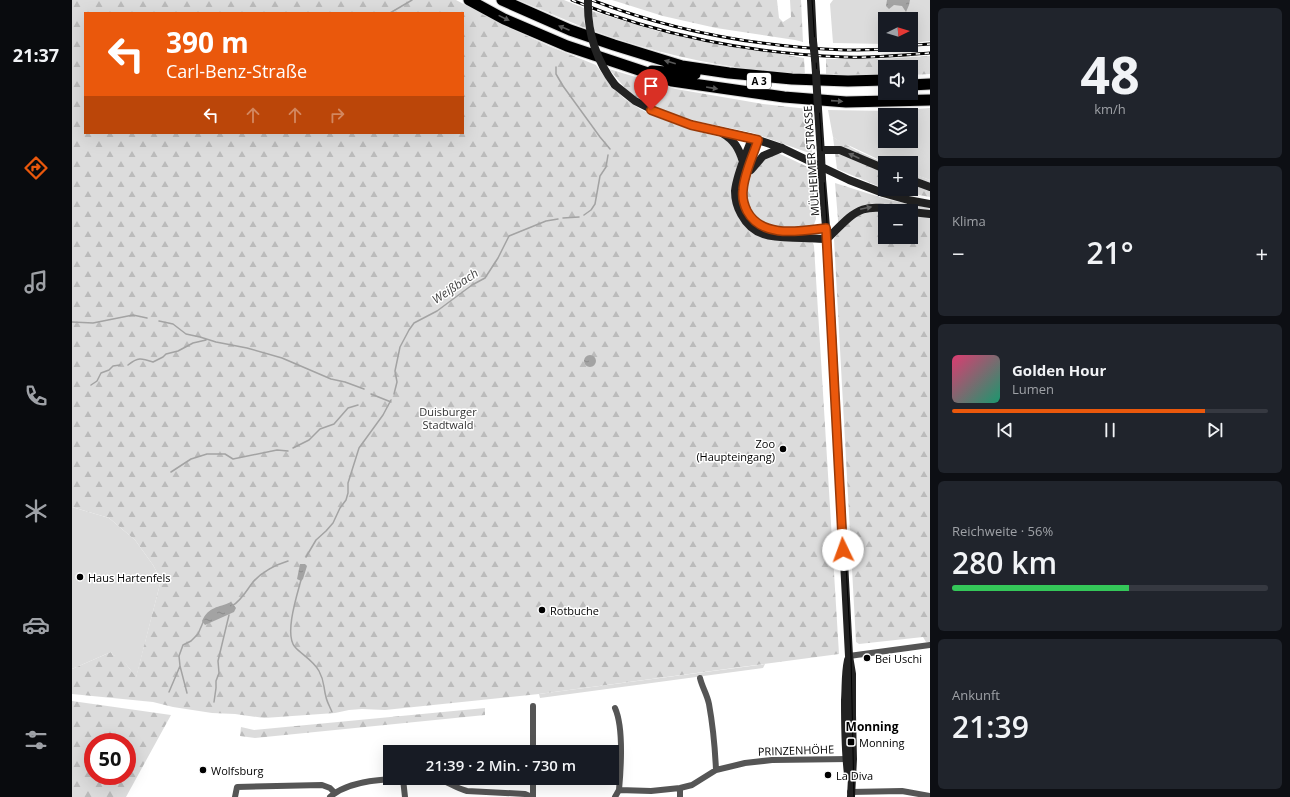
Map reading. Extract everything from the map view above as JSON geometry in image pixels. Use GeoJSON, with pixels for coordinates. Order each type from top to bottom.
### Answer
{"type":"FeatureCollection","features":[{"type":"Feature","properties":{"kind":"highway","name":"A 3"},"geometry":{"type":"LineString","coordinates":[[469,0],[504,19],[567,46],[634,69],[792,85],[878,87]]}},
{"type":"Feature","properties":{"kind":"highway","name":"A 3"},"geometry":{"type":"LineString","coordinates":[[502,0],[570,30],[682,66],[729,73],[792,79],[848,81],[878,80]]}},
{"type":"Feature","properties":{"kind":"highway"},"geometry":{"type":"LineString","coordinates":[[634,69],[672,81],[784,97],[846,102],[930,100]]}},
{"type":"Feature","properties":{"kind":"highway"},"geometry":{"type":"LineString","coordinates":[[918,79],[930,78]]}},
{"type":"Feature","properties":{"kind":"highway"},"geometry":{"type":"LineString","coordinates":[[918,85],[930,84]]}},
{"type":"Feature","properties":{"kind":"main road"},"geometry":{"type":"LineString","coordinates":[[588,0],[589,26],[594,49],[603,68],[615,85],[627,96],[651,110],[691,125],[755,139],[782,148],[849,180],[883,193],[930,204]]}},
{"type":"Feature","properties":{"kind":"main road","name":"MÜLHEIMER STRASSE"},"geometry":{"type":"LineString","coordinates":[[811,0],[827,239],[849,656],[846,671],[844,719],[850,759],[850,794]]}},
{"type":"Feature","properties":{"kind":"main road"},"geometry":{"type":"LineString","coordinates":[[719,132],[732,140],[737,146],[743,162]]}},
{"type":"Feature","properties":{"kind":"main road"},"geometry":{"type":"LineString","coordinates":[[755,139],[743,162],[736,186],[736,199],[740,213],[748,224],[758,232],[775,238],[827,239],[848,218],[862,209],[878,207]]}},
{"type":"Feature","properties":{"kind":"main road"},"geometry":{"type":"LineString","coordinates":[[755,139],[743,192],[744,204],[750,215],[761,226],[781,231],[826,228]]}},
{"type":"Feature","properties":{"kind":"main road"},"geometry":{"type":"LineString","coordinates":[[746,177],[763,156],[782,148]]}},
{"type":"Feature","properties":{"kind":"main road"},"geometry":{"type":"LineString","coordinates":[[821,153],[840,150],[878,166]]}},
{"type":"Feature","properties":{"kind":"main road"},"geometry":{"type":"LineString","coordinates":[[918,183],[930,187]]}},
{"type":"Feature","properties":{"kind":"main road"},"geometry":{"type":"LineString","coordinates":[[918,213],[930,214]]}},
{"type":"Feature","properties":{"kind":"street"},"geometry":{"type":"LineString","coordinates":[[849,656],[930,645]]}},
{"type":"Feature","properties":{"kind":"street"},"geometry":{"type":"LineString","coordinates":[[700,678],[709,704],[714,735],[716,770]]}},
{"type":"Feature","properties":{"kind":"street"},"geometry":{"type":"LineString","coordinates":[[533,706],[533,745]]}},
{"type":"Feature","properties":{"kind":"street"},"geometry":{"type":"LineString","coordinates":[[615,708],[619,716],[621,744],[619,790],[615,797]]}},
{"type":"Feature","properties":{"kind":"street","name":"PRINZENHÖHE"},"geometry":{"type":"LineString","coordinates":[[619,790],[650,791],[680,788],[692,785],[716,770],[745,763],[772,760],[850,759]]}},
{"type":"Feature","properties":{"kind":"street"},"geometry":{"type":"LineString","coordinates":[[235,797],[237,787],[322,785],[330,788],[332,795],[359,784],[383,781]]}},
{"type":"Feature","properties":{"kind":"street"},"geometry":{"type":"LineString","coordinates":[[404,785],[405,797]]}},
{"type":"Feature","properties":{"kind":"street"},"geometry":{"type":"LineString","coordinates":[[451,785],[462,790],[525,794],[533,797],[533,785]]}},
{"type":"Feature","properties":{"kind":"street"},"geometry":{"type":"LineString","coordinates":[[680,788],[680,797]]}},
{"type":"Feature","properties":{"kind":"street"},"geometry":{"type":"LineString","coordinates":[[850,794],[878,791],[902,791],[930,796]]}},
{"type":"Feature","properties":{"kind":"green space","name":"Duisburger Stadtwald"},"geometry":{"type":"Polygon","coordinates":[[[72,0],[456,0],[505,26],[596,65],[612,87],[625,99],[640,109],[689,129],[724,138],[734,147],[739,162],[738,214],[813,243],[839,654],[539,694],[385,710],[362,709],[335,713],[264,718],[235,714],[212,713],[173,707],[153,702],[72,694],[72,669],[111,652],[113,655],[120,656],[136,677],[161,580],[153,565],[135,540],[109,518],[72,507],[72,0]]]}},
{"type":"Feature","properties":{"kind":"green space"},"geometry":{"type":"Polygon","coordinates":[[[518,0],[564,0],[584,8],[585,28],[518,0]]]}},
{"type":"Feature","properties":{"kind":"green space"},"geometry":{"type":"Polygon","coordinates":[[[612,0],[777,0],[779,18],[783,22],[791,17],[790,0],[801,0],[803,42],[716,28],[663,16],[612,0]]]}},
{"type":"Feature","properties":{"kind":"green space"},"geometry":{"type":"Polygon","coordinates":[[[833,0],[930,0],[930,41],[918,42],[918,12],[878,12],[878,44],[833,43],[830,4],[833,0]]]}},
{"type":"Feature","properties":{"kind":"green space"},"geometry":{"type":"Polygon","coordinates":[[[592,11],[657,31],[713,43],[804,58],[805,75],[752,70],[672,55],[646,48],[594,31],[592,11]]]}},
{"type":"Feature","properties":{"kind":"green space"},"geometry":{"type":"Polygon","coordinates":[[[930,56],[930,74],[918,75],[918,60],[878,60],[878,77],[826,76],[826,59],[880,59],[930,56]]]}},
{"type":"Feature","properties":{"kind":"green space"},"geometry":{"type":"Polygon","coordinates":[[[609,69],[676,89],[763,104],[808,109],[812,154],[753,133],[691,120],[657,108],[637,98],[625,88],[609,69]]]}},
{"type":"Feature","properties":{"kind":"green space"},"geometry":{"type":"Polygon","coordinates":[[[930,108],[930,180],[918,176],[918,156],[878,156],[878,159],[843,144],[833,137],[828,110],[878,111],[878,148],[918,148],[918,109],[930,108]]]}},
{"type":"Feature","properties":{"kind":"green space"},"geometry":{"type":"Polygon","coordinates":[[[833,137],[878,160],[878,186],[837,169],[833,137]]]}},
{"type":"Feature","properties":{"kind":"green space"},"geometry":{"type":"Polygon","coordinates":[[[778,153],[812,169],[816,219],[813,227],[781,228],[763,223],[753,214],[747,203],[748,178],[765,158],[778,153]]]}},
{"type":"Feature","properties":{"kind":"green space"},"geometry":{"type":"Polygon","coordinates":[[[918,176],[930,180],[930,197],[918,195],[918,176]]]}},
{"type":"Feature","properties":{"kind":"green space"},"geometry":{"type":"Polygon","coordinates":[[[835,183],[889,200],[910,204],[878,204],[878,244],[918,244],[918,206],[930,208],[930,642],[926,642],[923,637],[859,644],[856,642],[834,239],[839,232],[835,183]]]}},
{"type":"Feature","properties":{"kind":"green space"},"geometry":{"type":"Polygon","coordinates":[[[72,507],[109,518],[135,540],[153,565],[161,580],[136,678],[126,664],[111,652],[72,669],[72,507]]]}},
{"type":"Feature","properties":{"kind":"green space"},"geometry":{"type":"Polygon","coordinates":[[[765,664],[763,668],[540,698],[539,694],[765,664]]]}},
{"type":"Feature","properties":{"kind":"green space"},"geometry":{"type":"Polygon","coordinates":[[[72,701],[171,715],[136,779],[136,733],[84,733],[84,785],[133,785],[126,797],[72,797],[72,701]]]}},
{"type":"Feature","properties":{"kind":"green space"},"geometry":{"type":"Polygon","coordinates":[[[485,708],[485,715],[255,738],[240,736],[241,727],[254,730],[485,708]]]}},
{"type":"Feature","properties":{"kind":"water"},"geometry":{"type":"Polygon","coordinates":[[[887,0],[910,0],[906,12],[902,6],[894,5],[889,9],[886,6],[887,0]]]}},
{"type":"Feature","properties":{"kind":"water"},"geometry":{"type":"Polygon","coordinates":[[[588,355],[592,355],[596,361],[592,367],[588,367],[584,363],[584,359],[588,355]]]}},
{"type":"Feature","properties":{"kind":"water"},"geometry":{"type":"Polygon","coordinates":[[[300,564],[305,564],[307,566],[301,581],[297,579],[300,564]]]}},
{"type":"Feature","properties":{"kind":"water"},"geometry":{"type":"Polygon","coordinates":[[[231,602],[236,608],[234,612],[205,625],[202,621],[211,610],[231,602]]]}},
{"type":"Feature","properties":{"kind":"waterway"},"geometry":{"type":"LineString","coordinates":[[392,12],[412,0]]}},
{"type":"Feature","properties":{"kind":"waterway","name":"Weißbach"},"geometry":{"type":"LineString","coordinates":[[556,67],[556,74],[563,86],[610,149]]}},
{"type":"Feature","properties":{"kind":"waterway","name":"Weißbach"},"geometry":{"type":"LineString","coordinates":[[584,215],[591,210],[595,204],[600,176],[606,167],[608,155]]}},
{"type":"Feature","properties":{"kind":"waterway","name":"Weißbach"},"geometry":{"type":"LineString","coordinates":[[563,218],[579,217]]}},
{"type":"Feature","properties":{"kind":"waterway","name":"Weißbach"},"geometry":{"type":"LineString","coordinates":[[394,394],[397,382],[395,371],[400,347],[414,323],[437,311],[472,285],[485,278],[498,258],[509,236],[546,221],[558,219]]}},
{"type":"Feature","properties":{"kind":"waterway"},"geometry":{"type":"LineString","coordinates":[[72,322],[93,323],[133,315],[147,318]]}},
{"type":"Feature","properties":{"kind":"waterway"},"geometry":{"type":"LineString","coordinates":[[159,321],[173,324],[186,334],[247,348],[282,358],[331,379],[364,389]]}},
{"type":"Feature","properties":{"kind":"waterway"},"geometry":{"type":"LineString","coordinates":[[128,365],[140,359],[153,362],[166,354],[178,351],[193,343],[206,340]]}},
{"type":"Feature","properties":{"kind":"waterway"},"geometry":{"type":"LineString","coordinates":[[91,385],[97,381],[101,373],[109,370],[113,366],[120,365]]}},
{"type":"Feature","properties":{"kind":"waterway"},"geometry":{"type":"LineString","coordinates":[[371,394],[391,402]]}},
{"type":"Feature","properties":{"kind":"waterway"},"geometry":{"type":"LineString","coordinates":[[306,557],[316,540],[333,523],[340,508],[346,500],[348,483],[359,448],[383,415],[391,400]]}},
{"type":"Feature","properties":{"kind":"waterway"},"geometry":{"type":"LineString","coordinates":[[293,448],[309,440],[320,429],[334,424],[348,408],[358,405]]}},
{"type":"Feature","properties":{"kind":"waterway"},"geometry":{"type":"LineString","coordinates":[[171,472],[191,459],[207,454],[225,454],[233,459],[277,450],[288,451]]}},
{"type":"Feature","properties":{"kind":"waterway"},"geometry":{"type":"LineString","coordinates":[[232,606],[241,598],[260,575],[288,561]]}},
{"type":"Feature","properties":{"kind":"waterway"},"geometry":{"type":"LineString","coordinates":[[301,580],[292,615],[292,641],[295,647],[314,664],[319,671],[323,681],[326,699],[332,712]]}},
{"type":"Feature","properties":{"kind":"waterway"},"geometry":{"type":"LineString","coordinates":[[214,702],[216,681],[219,673],[218,661],[229,615]]}},
{"type":"Feature","properties":{"kind":"waterway"},"geometry":{"type":"LineString","coordinates":[[169,692],[180,666],[179,656],[183,645],[191,641],[198,634],[204,620]]}},
{"type":"Feature","properties":{"kind":"waterway"},"geometry":{"type":"LineString","coordinates":[[180,666],[187,693]]}},
{"type":"Feature","properties":{"kind":"tram line"},"geometry":{"type":"LineString","coordinates":[[812,0],[828,238],[851,656],[854,797]]}},
{"type":"Feature","properties":{"kind":"railway"},"geometry":{"type":"LineString","coordinates":[[572,0],[604,12],[671,33],[741,47],[775,52],[845,57],[877,57],[930,53]]}},
{"type":"Feature","properties":{"kind":"railway"},"geometry":{"type":"LineString","coordinates":[[592,0],[653,20],[717,36],[813,48],[845,50],[878,49]]}},
{"type":"Feature","properties":{"kind":"railway"},"geometry":{"type":"LineString","coordinates":[[918,45],[930,44]]}},
{"type":"Feature","properties":{"kind":"place","name":"Zoo (Haupteingang)"},"geometry":{"type":"Point","coordinates":[783,449]}},
{"type":"Feature","properties":{"kind":"place","name":"Haus Hartenfels"},"geometry":{"type":"Point","coordinates":[80,577]}},
{"type":"Feature","properties":{"kind":"place","name":"Rotbuche"},"geometry":{"type":"Point","coordinates":[542,610]}},
{"type":"Feature","properties":{"kind":"place","name":"Bei Uschi"},"geometry":{"type":"Point","coordinates":[867,658]}},
{"type":"Feature","properties":{"kind":"place","name":"Monning"},"geometry":{"type":"Point","coordinates":[851,742]}},
{"type":"Feature","properties":{"kind":"place","name":"Wolfsburg"},"geometry":{"type":"Point","coordinates":[203,770]}},
{"type":"Feature","properties":{"kind":"place","name":"La Diva"},"geometry":{"type":"Point","coordinates":[828,775]}},
{"type":"Feature","properties":{"kind":"district","name":"Monning"},"geometry":{"type":"Point","coordinates":[872,726]}},
{"type":"Feature","properties":{"kind":"route"},"geometry":{"type":"LineString","coordinates":[[651,110],[691,125],[758,140],[744,184],[743,192],[744,204],[750,215],[761,226],[775,231],[826,228],[843,550]]}}]}
